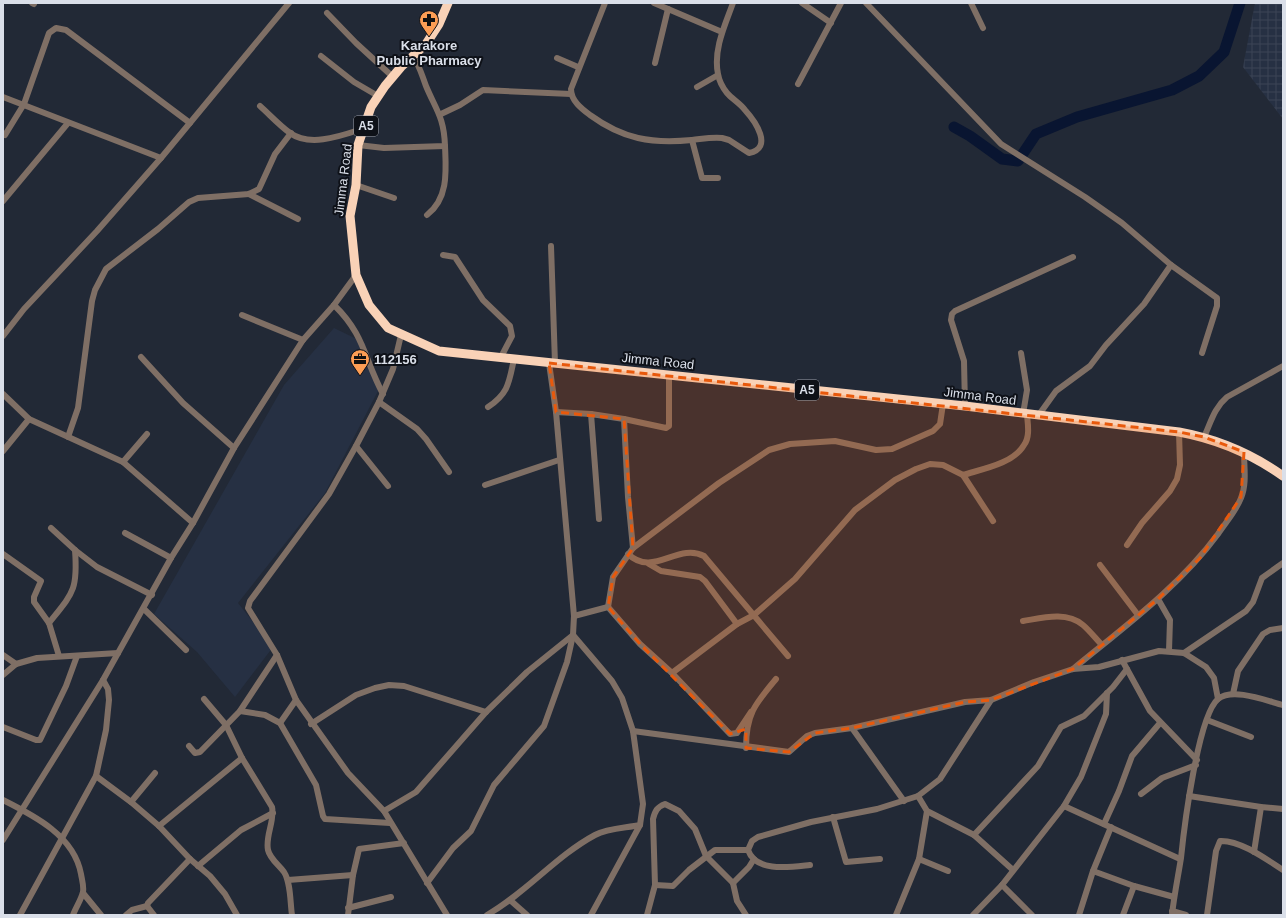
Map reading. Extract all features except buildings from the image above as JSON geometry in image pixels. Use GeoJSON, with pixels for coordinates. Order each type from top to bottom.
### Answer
{"type":"FeatureCollection","features":[{"type":"Feature","properties":{"kind":"highway","name":"Jimma Road"},"geometry":{"type":"LineString","coordinates":[[448,3],[433,34],[393,77],[371,107],[358,146],[356,185],[350,216],[356,275],[364,297],[380,321],[388,328],[439,351],[965,406],[1025,415],[1179,432],[1204,437],[1244,452],[1283,476]]}},
{"type":"Feature","properties":{"kind":"street"},"geometry":{"type":"LineString","coordinates":[[3,336],[24,309],[97,231],[161,158],[289,3]]}},
{"type":"Feature","properties":{"kind":"street"},"geometry":{"type":"LineString","coordinates":[[605,3],[572,84],[571,94],[584,110],[596,119],[629,137],[650,142],[692,140],[713,137],[722,138],[729,140],[749,153],[757,150],[762,144],[759,130],[746,110],[728,94],[718,75],[718,51],[722,32],[733,3]]}},
{"type":"Feature","properties":{"kind":"street"},"geometry":{"type":"LineString","coordinates":[[654,3],[722,32]]}},
{"type":"Feature","properties":{"kind":"street"},"geometry":{"type":"LineString","coordinates":[[802,3],[831,22]]}},
{"type":"Feature","properties":{"kind":"street"},"geometry":{"type":"LineString","coordinates":[[798,84],[841,3]]}},
{"type":"Feature","properties":{"kind":"street"},"geometry":{"type":"LineString","coordinates":[[866,3],[1001,144],[1092,201],[1122,223],[1171,264],[1217,298],[1218,301],[1202,353]]}},
{"type":"Feature","properties":{"kind":"street"},"geometry":{"type":"LineString","coordinates":[[971,3],[984,28]]}},
{"type":"Feature","properties":{"kind":"street"},"geometry":{"type":"LineString","coordinates":[[655,63],[668,8]]}},
{"type":"Feature","properties":{"kind":"street"},"geometry":{"type":"LineString","coordinates":[[327,13],[356,43],[393,77]]}},
{"type":"Feature","properties":{"kind":"street"},"geometry":{"type":"LineString","coordinates":[[5,135],[24,104],[49,33],[56,28],[66,30],[190,123]]}},
{"type":"Feature","properties":{"kind":"street"},"geometry":{"type":"LineString","coordinates":[[321,56],[354,82],[378,96]]}},
{"type":"Feature","properties":{"kind":"street"},"geometry":{"type":"LineString","coordinates":[[413,57],[418,63],[427,87],[441,114],[444,129],[446,176],[443,192],[437,206],[428,215]]}},
{"type":"Feature","properties":{"kind":"street"},"geometry":{"type":"LineString","coordinates":[[557,58],[578,67]]}},
{"type":"Feature","properties":{"kind":"street"},"geometry":{"type":"LineString","coordinates":[[697,87],[718,75]]}},
{"type":"Feature","properties":{"kind":"street"},"geometry":{"type":"LineString","coordinates":[[441,114],[460,105],[483,90],[571,94]]}},
{"type":"Feature","properties":{"kind":"street"},"geometry":{"type":"LineString","coordinates":[[3,97],[161,158]]}},
{"type":"Feature","properties":{"kind":"street"},"geometry":{"type":"LineString","coordinates":[[260,106],[290,133],[305,139],[332,138],[365,128]]}},
{"type":"Feature","properties":{"kind":"street"},"geometry":{"type":"LineString","coordinates":[[3,201],[68,123]]}},
{"type":"Feature","properties":{"kind":"street"},"geometry":{"type":"LineString","coordinates":[[68,437],[78,408],[92,301],[99,280],[106,268],[158,229],[189,202],[198,198],[249,194],[259,189],[275,154],[290,133]]}},
{"type":"Feature","properties":{"kind":"street"},"geometry":{"type":"LineString","coordinates":[[692,140],[702,178],[718,178]]}},
{"type":"Feature","properties":{"kind":"street"},"geometry":{"type":"LineString","coordinates":[[358,146],[384,148],[445,146]]}},
{"type":"Feature","properties":{"kind":"street"},"geometry":{"type":"LineString","coordinates":[[356,185],[394,198]]}},
{"type":"Feature","properties":{"kind":"street"},"geometry":{"type":"LineString","coordinates":[[249,194],[298,219]]}},
{"type":"Feature","properties":{"kind":"street"},"geometry":{"type":"LineString","coordinates":[[427,883],[453,848],[471,831],[494,785],[544,726],[568,662],[573,635],[574,616],[559,460],[552,363],[552,246]]}},
{"type":"Feature","properties":{"kind":"street"},"geometry":{"type":"LineString","coordinates":[[443,255],[455,257],[483,300],[510,326],[512,336],[501,357]]}},
{"type":"Feature","properties":{"kind":"street"},"geometry":{"type":"LineString","coordinates":[[965,406],[964,361],[951,320],[952,314],[955,311],[1073,257]]}},
{"type":"Feature","properties":{"kind":"street"},"geometry":{"type":"LineString","coordinates":[[1038,416],[1056,391],[1090,366],[1106,345],[1144,304],[1171,264]]}},
{"type":"Feature","properties":{"kind":"street"},"geometry":{"type":"LineString","coordinates":[[3,840],[21,809],[104,680],[234,448],[303,340],[334,305],[356,275]]}},
{"type":"Feature","properties":{"kind":"street"},"geometry":{"type":"LineString","coordinates":[[334,305],[348,318],[362,342],[383,394]]}},
{"type":"Feature","properties":{"kind":"street"},"geometry":{"type":"LineString","coordinates":[[242,315],[303,340]]}},
{"type":"Feature","properties":{"kind":"street"},"geometry":{"type":"LineString","coordinates":[[401,335],[396,363],[380,402],[329,494],[248,604],[249,611],[277,655],[296,700],[311,724],[348,773],[384,812],[447,915]]}},
{"type":"Feature","properties":{"kind":"street"},"geometry":{"type":"LineString","coordinates":[[963,475],[1001,462],[1014,455],[1024,446],[1028,433],[1025,415],[1027,390],[1021,353]]}},
{"type":"Feature","properties":{"kind":"street"},"geometry":{"type":"LineString","coordinates":[[140,357],[183,403],[234,448]]}},
{"type":"Feature","properties":{"kind":"street"},"geometry":{"type":"LineString","coordinates":[[488,407],[502,396],[509,382],[514,359]]}},
{"type":"Feature","properties":{"kind":"street"},"geometry":{"type":"LineString","coordinates":[[1204,437],[1215,410],[1227,397],[1283,366]]}},
{"type":"Feature","properties":{"kind":"street"},"geometry":{"type":"LineString","coordinates":[[556,412],[591,414],[624,419],[663,429],[669,426],[669,375]]}},
{"type":"Feature","properties":{"kind":"street"},"geometry":{"type":"LineString","coordinates":[[3,394],[29,419],[123,462],[193,523]]}},
{"type":"Feature","properties":{"kind":"street"},"geometry":{"type":"LineString","coordinates":[[380,402],[417,429],[426,439],[449,472]]}},
{"type":"Feature","properties":{"kind":"street"},"geometry":{"type":"LineString","coordinates":[[776,679],[737,733],[730,734],[672,673],[640,644],[608,606],[613,577],[633,548],[719,483],[769,450],[790,444],[829,441],[876,450],[892,449],[933,430],[940,424],[943,404]]}},
{"type":"Feature","properties":{"kind":"street"},"geometry":{"type":"LineString","coordinates":[[591,414],[600,519]]}},
{"type":"Feature","properties":{"kind":"street"},"geometry":{"type":"LineString","coordinates":[[3,451],[29,419]]}},
{"type":"Feature","properties":{"kind":"street"},"geometry":{"type":"LineString","coordinates":[[624,419],[628,497],[633,548]]}},
{"type":"Feature","properties":{"kind":"street"},"geometry":{"type":"LineString","coordinates":[[1127,546],[1142,523],[1170,491],[1177,479],[1180,465],[1179,432]]}},
{"type":"Feature","properties":{"kind":"street"},"geometry":{"type":"LineString","coordinates":[[123,462],[147,434]]}},
{"type":"Feature","properties":{"kind":"street"},"geometry":{"type":"LineString","coordinates":[[356,446],[388,486]]}},
{"type":"Feature","properties":{"kind":"street"},"geometry":{"type":"LineString","coordinates":[[1073,669],[1158,599],[1200,558],[1235,511],[1243,489],[1244,452]]}},
{"type":"Feature","properties":{"kind":"street"},"geometry":{"type":"LineString","coordinates":[[485,485],[559,460]]}},
{"type":"Feature","properties":{"kind":"street"},"geometry":{"type":"LineString","coordinates":[[672,673],[737,624],[754,615],[795,579],[855,510],[895,480],[916,469],[930,464],[943,465],[963,475],[994,521]]}},
{"type":"Feature","properties":{"kind":"street"},"geometry":{"type":"LineString","coordinates":[[51,528],[75,550],[97,567],[152,595]]}},
{"type":"Feature","properties":{"kind":"street"},"geometry":{"type":"LineString","coordinates":[[125,533],[171,558]]}},
{"type":"Feature","properties":{"kind":"street"},"geometry":{"type":"LineString","coordinates":[[49,623],[67,600],[76,582],[75,550]]}},
{"type":"Feature","properties":{"kind":"street"},"geometry":{"type":"LineString","coordinates":[[649,564],[687,553],[698,553],[704,556],[788,656]]}},
{"type":"Feature","properties":{"kind":"street"},"geometry":{"type":"LineString","coordinates":[[3,554],[40,578],[41,583],[34,597],[34,602],[49,623],[59,656]]}},
{"type":"Feature","properties":{"kind":"street"},"geometry":{"type":"LineString","coordinates":[[628,554],[638,561],[649,564],[661,570],[700,577],[705,581],[737,624]]}},
{"type":"Feature","properties":{"kind":"street"},"geometry":{"type":"LineString","coordinates":[[1184,653],[1246,611],[1253,602],[1262,578],[1283,563]]}},
{"type":"Feature","properties":{"kind":"street"},"geometry":{"type":"LineString","coordinates":[[1100,565],[1138,615]]}},
{"type":"Feature","properties":{"kind":"street"},"geometry":{"type":"LineString","coordinates":[[1158,599],[1170,620],[1169,651]]}},
{"type":"Feature","properties":{"kind":"street"},"geometry":{"type":"LineString","coordinates":[[574,616],[608,606]]}},
{"type":"Feature","properties":{"kind":"street"},"geometry":{"type":"LineString","coordinates":[[144,609],[186,650]]}},
{"type":"Feature","properties":{"kind":"street"},"geometry":{"type":"LineString","coordinates":[[1023,621],[1054,616],[1069,618],[1082,624],[1102,645]]}},
{"type":"Feature","properties":{"kind":"street"},"geometry":{"type":"LineString","coordinates":[[1233,694],[1238,671],[1263,634],[1270,630],[1283,628]]}},
{"type":"Feature","properties":{"kind":"street"},"geometry":{"type":"LineString","coordinates":[[384,812],[416,792],[486,712],[527,672],[573,635]]}},
{"type":"Feature","properties":{"kind":"street"},"geometry":{"type":"LineString","coordinates":[[573,635],[612,681],[622,698],[633,731],[643,804],[640,825],[591,915]]}},
{"type":"Feature","properties":{"kind":"street"},"geometry":{"type":"LineString","coordinates":[[633,731],[746,748],[789,752],[807,736],[814,733],[852,728],[965,702],[991,700],[1034,682],[1073,669],[1099,667],[1159,651],[1184,653],[1211,672],[1214,678],[1218,699],[1202,732],[1189,796],[1174,897],[1172,913],[1186,915]]}},
{"type":"Feature","properties":{"kind":"street"},"geometry":{"type":"LineString","coordinates":[[3,675],[16,664],[38,658],[118,653]]}},
{"type":"Feature","properties":{"kind":"street"},"geometry":{"type":"LineString","coordinates":[[3,655],[16,664]]}},
{"type":"Feature","properties":{"kind":"street"},"geometry":{"type":"LineString","coordinates":[[189,746],[195,753],[199,753],[240,711],[277,655]]}},
{"type":"Feature","properties":{"kind":"street"},"geometry":{"type":"LineString","coordinates":[[3,727],[36,740],[40,740],[66,686],[77,656]]}},
{"type":"Feature","properties":{"kind":"street"},"geometry":{"type":"LineString","coordinates":[[1122,660],[1150,711],[1196,762]]}},
{"type":"Feature","properties":{"kind":"street"},"geometry":{"type":"LineString","coordinates":[[974,835],[1038,766],[1061,727],[1084,716],[1107,693],[1127,669]]}},
{"type":"Feature","properties":{"kind":"street"},"geometry":{"type":"LineString","coordinates":[[20,915],[96,776],[106,730],[109,700],[108,689],[104,680]]}},
{"type":"Feature","properties":{"kind":"street"},"geometry":{"type":"LineString","coordinates":[[311,724],[365,691],[396,685],[486,712]]}},
{"type":"Feature","properties":{"kind":"street"},"geometry":{"type":"LineString","coordinates":[[973,915],[1002,885],[1064,806],[1081,777],[1106,714],[1107,693]]}},
{"type":"Feature","properties":{"kind":"street"},"geometry":{"type":"LineString","coordinates":[[1218,699],[1233,694],[1252,696],[1283,705]]}},
{"type":"Feature","properties":{"kind":"street"},"geometry":{"type":"LineString","coordinates":[[204,699],[226,725],[242,758],[272,807],[273,813],[268,849],[270,855],[285,873],[288,880],[292,915]]}},
{"type":"Feature","properties":{"kind":"street"},"geometry":{"type":"LineString","coordinates":[[280,723],[296,700]]}},
{"type":"Feature","properties":{"kind":"street"},"geometry":{"type":"LineString","coordinates":[[748,850],[752,840],[758,837],[833,817],[904,801],[918,796],[940,779],[991,700]]}},
{"type":"Feature","properties":{"kind":"street"},"geometry":{"type":"LineString","coordinates":[[240,711],[265,715],[280,723],[316,785],[325,819],[390,823]]}},
{"type":"Feature","properties":{"kind":"street"},"geometry":{"type":"LineString","coordinates":[[746,748],[746,729],[751,712]]}},
{"type":"Feature","properties":{"kind":"street"},"geometry":{"type":"LineString","coordinates":[[1207,720],[1251,737]]}},
{"type":"Feature","properties":{"kind":"street"},"geometry":{"type":"LineString","coordinates":[[1104,824],[1119,791],[1132,756],[1160,723]]}},
{"type":"Feature","properties":{"kind":"street"},"geometry":{"type":"LineString","coordinates":[[852,728],[904,801]]}},
{"type":"Feature","properties":{"kind":"street"},"geometry":{"type":"LineString","coordinates":[[159,826],[242,758]]}},
{"type":"Feature","properties":{"kind":"street"},"geometry":{"type":"LineString","coordinates":[[1141,794],[1162,778],[1196,762]]}},
{"type":"Feature","properties":{"kind":"street"},"geometry":{"type":"LineString","coordinates":[[131,802],[155,773]]}},
{"type":"Feature","properties":{"kind":"street"},"geometry":{"type":"LineString","coordinates":[[96,776],[131,802],[159,826],[190,859],[210,876],[225,894],[237,915]]}},
{"type":"Feature","properties":{"kind":"street"},"geometry":{"type":"LineString","coordinates":[[918,796],[927,811],[974,835],[1013,870]]}},
{"type":"Feature","properties":{"kind":"street"},"geometry":{"type":"LineString","coordinates":[[1189,796],[1283,809]]}},
{"type":"Feature","properties":{"kind":"street"},"geometry":{"type":"LineString","coordinates":[[3,800],[21,809],[62,837],[72,851],[79,867],[83,893],[101,915]]}},
{"type":"Feature","properties":{"kind":"street"},"geometry":{"type":"LineString","coordinates":[[646,915],[655,885],[653,819],[655,811],[660,806],[665,804],[688,819],[695,829],[706,856],[733,883],[737,901],[746,915]]}},
{"type":"Feature","properties":{"kind":"street"},"geometry":{"type":"LineString","coordinates":[[1064,806],[1180,859]]}},
{"type":"Feature","properties":{"kind":"street"},"geometry":{"type":"LineString","coordinates":[[1254,852],[1261,807]]}},
{"type":"Feature","properties":{"kind":"street"},"geometry":{"type":"LineString","coordinates":[[896,915],[919,859],[927,811]]}},
{"type":"Feature","properties":{"kind":"street"},"geometry":{"type":"LineString","coordinates":[[198,866],[241,830],[273,813]]}},
{"type":"Feature","properties":{"kind":"street"},"geometry":{"type":"LineString","coordinates":[[833,817],[846,862],[880,860]]}},
{"type":"Feature","properties":{"kind":"street"},"geometry":{"type":"LineString","coordinates":[[489,915],[510,900],[536,877],[596,834],[640,825]]}},
{"type":"Feature","properties":{"kind":"street"},"geometry":{"type":"LineString","coordinates":[[1079,915],[1093,871],[1111,827]]}},
{"type":"Feature","properties":{"kind":"street"},"geometry":{"type":"LineString","coordinates":[[1207,915],[1216,851],[1220,841],[1226,840],[1254,852],[1283,870]]}},
{"type":"Feature","properties":{"kind":"street"},"geometry":{"type":"LineString","coordinates":[[348,915],[353,875],[358,852],[361,848],[404,843]]}},
{"type":"Feature","properties":{"kind":"street"},"geometry":{"type":"LineString","coordinates":[[655,885],[674,886],[706,856],[720,849],[748,850]]}},
{"type":"Feature","properties":{"kind":"street"},"geometry":{"type":"LineString","coordinates":[[748,850],[754,859],[777,867],[810,865]]}},
{"type":"Feature","properties":{"kind":"street"},"geometry":{"type":"LineString","coordinates":[[126,915],[132,910],[147,906],[148,903],[190,859]]}},
{"type":"Feature","properties":{"kind":"street"},"geometry":{"type":"LineString","coordinates":[[733,883],[749,868],[754,859]]}},
{"type":"Feature","properties":{"kind":"street"},"geometry":{"type":"LineString","coordinates":[[919,859],[948,871]]}},
{"type":"Feature","properties":{"kind":"street"},"geometry":{"type":"LineString","coordinates":[[1093,871],[1134,886],[1174,897]]}},
{"type":"Feature","properties":{"kind":"street"},"geometry":{"type":"LineString","coordinates":[[288,880],[353,875]]}},
{"type":"Feature","properties":{"kind":"street"},"geometry":{"type":"LineString","coordinates":[[1002,885],[1032,915]]}},
{"type":"Feature","properties":{"kind":"street"},"geometry":{"type":"LineString","coordinates":[[1123,915],[1134,886]]}},
{"type":"Feature","properties":{"kind":"street"},"geometry":{"type":"LineString","coordinates":[[73,915],[83,893]]}},
{"type":"Feature","properties":{"kind":"street"},"geometry":{"type":"LineString","coordinates":[[348,908],[391,897]]}},
{"type":"Feature","properties":{"kind":"street"},"geometry":{"type":"LineString","coordinates":[[510,900],[527,915]]}},
{"type":"Feature","properties":{"kind":"street"},"geometry":{"type":"LineString","coordinates":[[147,906],[154,915]]}},
{"type":"Feature","properties":{"kind":"highlighted area"},"geometry":{"type":"Polygon","coordinates":[[[549,363],[1179,432],[1204,437],[1244,452],[1241,497],[1200,558],[1158,599],[1073,669],[991,700],[965,702],[852,728],[815,733],[789,752],[746,748],[746,729],[730,734],[640,644],[608,607],[613,577],[633,548],[624,419],[556,412],[549,363]]]}},
{"type":"Feature","properties":{"kind":"shaded area"},"geometry":{"type":"Polygon","coordinates":[[[1255,3],[1283,3],[1283,119],[1243,67],[1255,3]]]}},
{"type":"Feature","properties":{"kind":"shaded area"},"geometry":{"type":"Polygon","coordinates":[[[334,328],[365,343],[378,391],[325,493],[238,603],[273,647],[235,697],[197,652],[154,614],[284,385],[334,328]]]}},
{"type":"Feature","properties":{"kind":"waterway"},"geometry":{"type":"LineString","coordinates":[[954,127],[970,136],[1002,159],[1018,161],[1036,134],[1077,117],[1172,90],[1199,76],[1224,52],[1240,3]]}},
{"type":"Feature","properties":{"kind":"place","name":"Karakore Public Pharmacy"},"geometry":{"type":"Point","coordinates":[429,37]}},
{"type":"Feature","properties":{"kind":"place","name":"112156"},"geometry":{"type":"Point","coordinates":[360,376]}}]}
